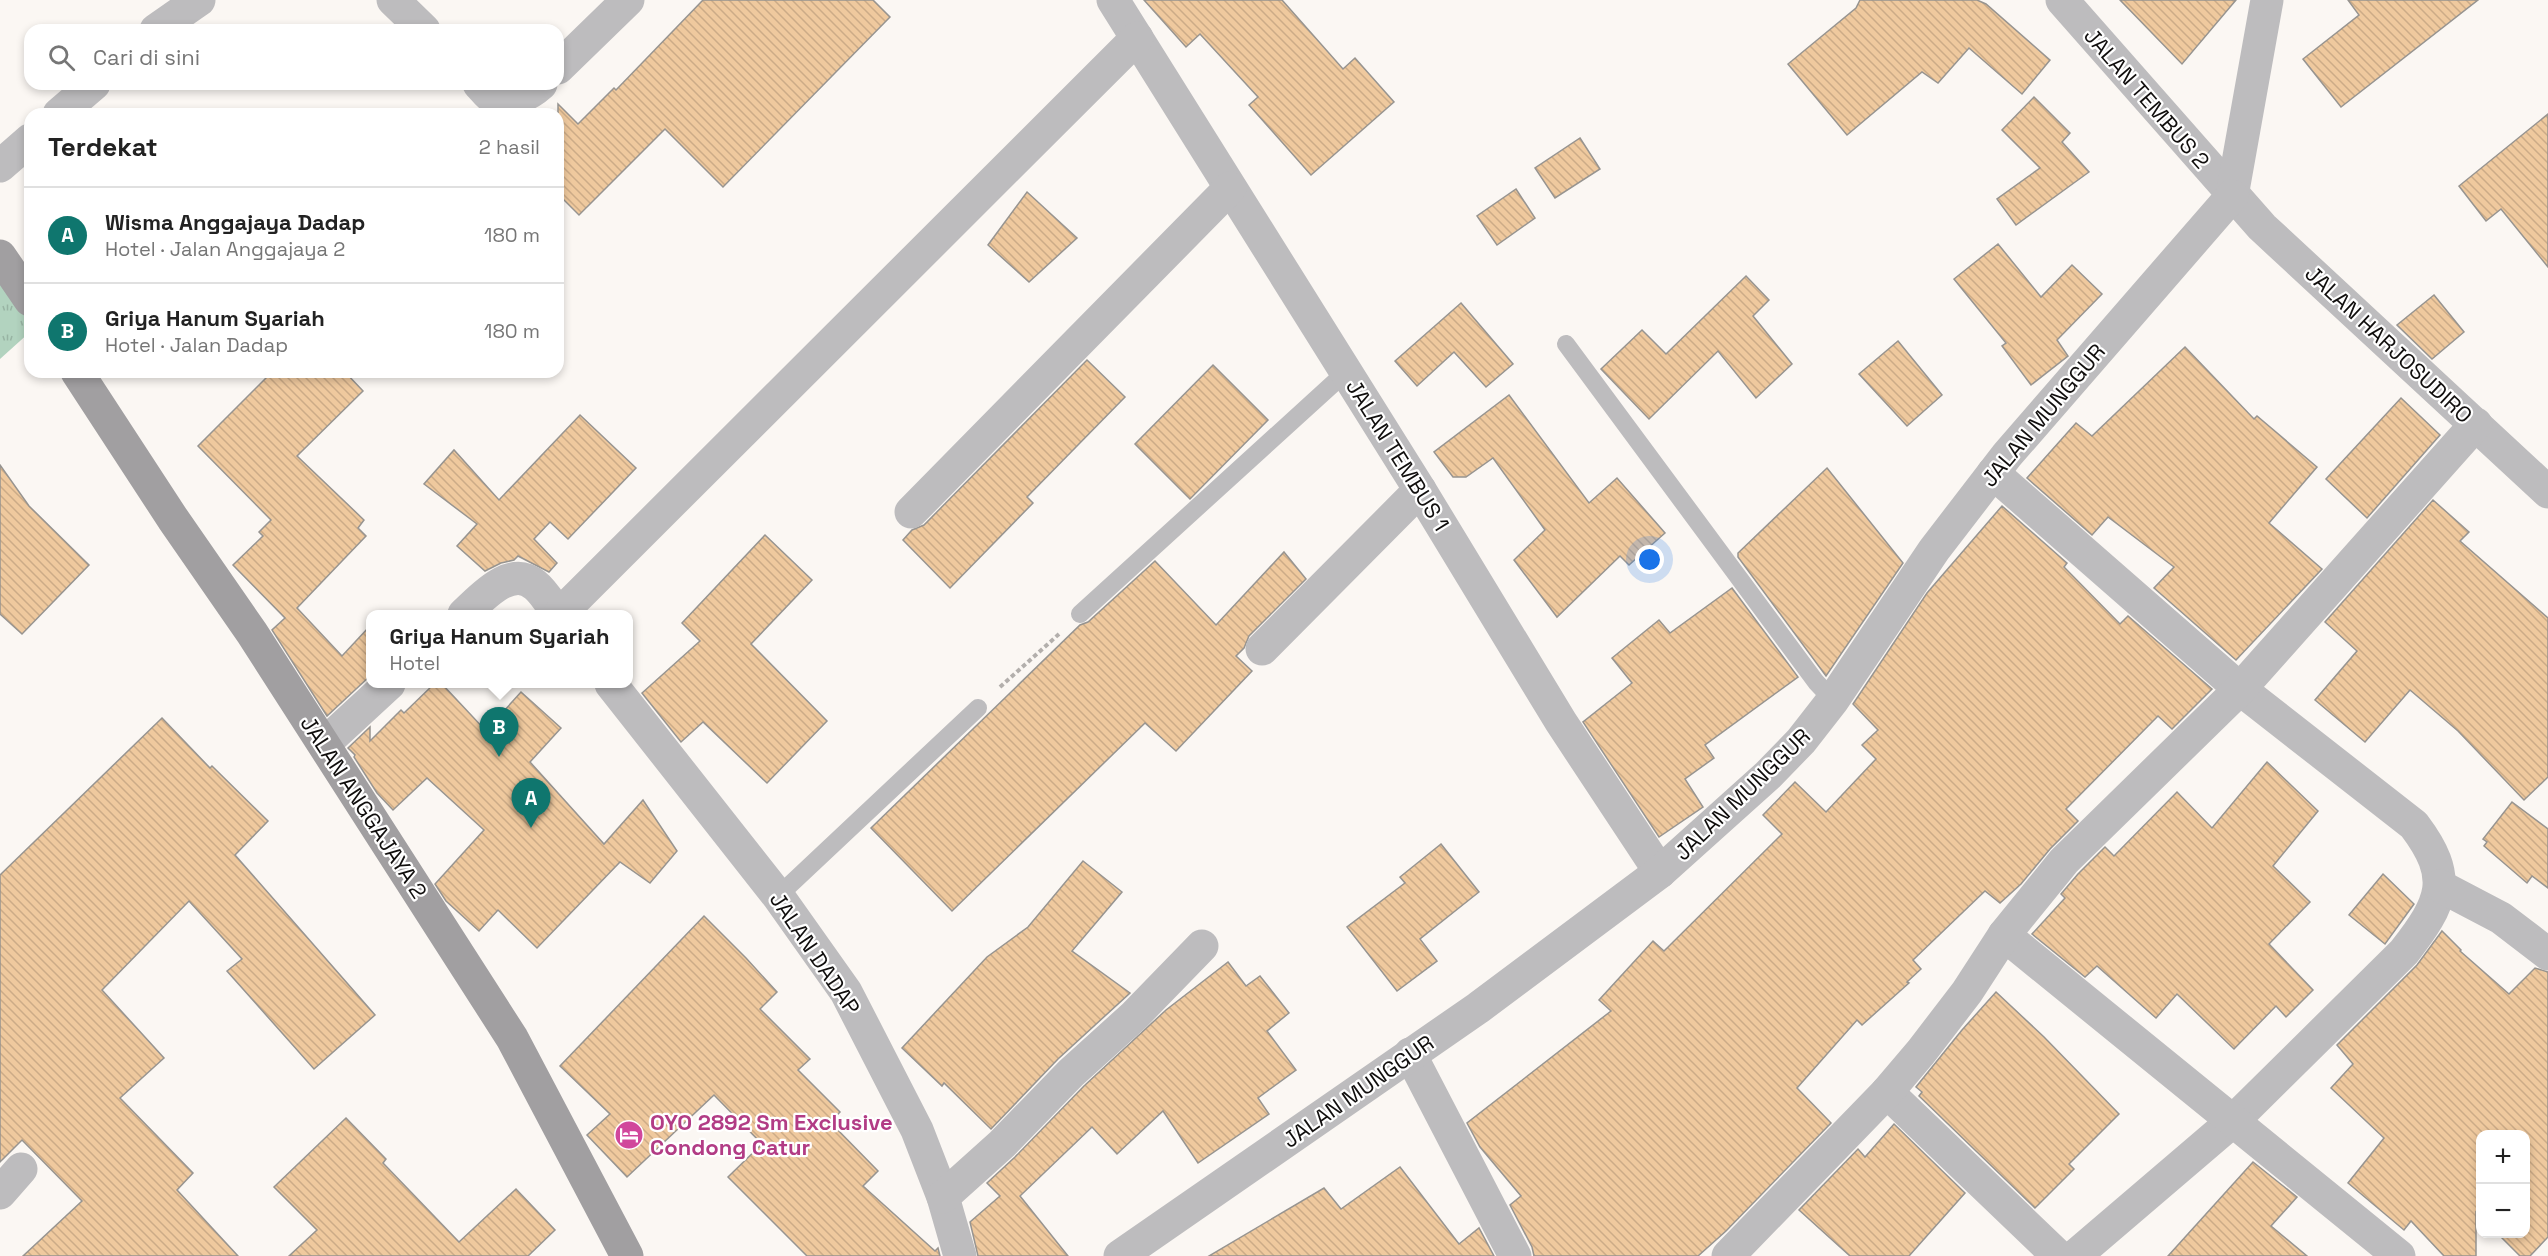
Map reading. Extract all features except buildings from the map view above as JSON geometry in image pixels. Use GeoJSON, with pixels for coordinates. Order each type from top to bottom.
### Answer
{"type":"FeatureCollection","features":[{"type":"Feature","properties":{"kind":"street"},"geometry":{"type":"LineString","coordinates":[[165,24],[199,0]]}},
{"type":"Feature","properties":{"kind":"street"},"geometry":{"type":"LineString","coordinates":[[393,0],[418,24]]}},
{"type":"Feature","properties":{"kind":"street"},"geometry":{"type":"LineString","coordinates":[[564,62],[628,0]]}},
{"type":"Feature","properties":{"kind":"street","name":"JALAN TEMBUS 1"},"geometry":{"type":"LineString","coordinates":[[1113,0],[1347,371],[1561,723],[1660,872]]}},
{"type":"Feature","properties":{"kind":"street","name":"JALAN TEMBUS 2"},"geometry":{"type":"LineString","coordinates":[[2062,0],[2232,196]]}},
{"type":"Feature","properties":{"kind":"street"},"geometry":{"type":"LineString","coordinates":[[2232,196],[2267,0]]}},
{"type":"Feature","properties":{"kind":"street"},"geometry":{"type":"LineString","coordinates":[[564,610],[1137,38]]}},
{"type":"Feature","properties":{"kind":"street"},"geometry":{"type":"LineString","coordinates":[[66,108],[87,90]]}},
{"type":"Feature","properties":{"kind":"street"},"geometry":{"type":"LineString","coordinates":[[485,90],[493,98],[505,100],[522,97],[533,90]]}},
{"type":"Feature","properties":{"kind":"street"},"geometry":{"type":"LineString","coordinates":[[0,166],[24,145]]}},
{"type":"Feature","properties":{"kind":"street"},"geometry":{"type":"LineString","coordinates":[[911,512],[1230,188]]}},
{"type":"Feature","properties":{"kind":"street","name":"JALAN HARJOSUDIRO"},"geometry":{"type":"LineString","coordinates":[[2232,196],[2262,227],[2476,424],[2544,482]]}},
{"type":"Feature","properties":{"kind":"street","name":"JALAN MUNGGUR"},"geometry":{"type":"LineString","coordinates":[[1120,1256],[1478,1008],[1660,872],[1768,775],[1801,741],[1833,700],[1927,560],[1993,472],[2232,196]]}},
{"type":"Feature","properties":{"kind":"street"},"geometry":{"type":"LineString","coordinates":[[0,256],[24,291]]}},
{"type":"Feature","properties":{"kind":"street","name":"JALAN ANGGAJAYA 2"},"geometry":{"type":"LineString","coordinates":[[81,378],[324,744],[512,1038],[627,1256]]}},
{"type":"Feature","properties":{"kind":"street"},"geometry":{"type":"LineString","coordinates":[[1728,1256],[1887,1092],[1967,992],[2004,934],[2064,861],[2240,689],[2476,424]]}},
{"type":"Feature","properties":{"kind":"street"},"geometry":{"type":"LineString","coordinates":[[1993,472],[2240,689],[2414,825],[2434,855],[2439,872],[2440,886],[2426,922],[2404,952],[2233,1121],[2075,1256]]}},
{"type":"Feature","properties":{"kind":"street"},"geometry":{"type":"LineString","coordinates":[[1262,649],[1420,490]]}},
{"type":"Feature","properties":{"kind":"street"},"geometry":{"type":"LineString","coordinates":[[469,610],[490,591],[508,580],[516,579],[528,581],[538,588],[555,610]]}},
{"type":"Feature","properties":{"kind":"street"},"geometry":{"type":"LineString","coordinates":[[324,744],[385,688]]}},
{"type":"Feature","properties":{"kind":"street","name":"JALAN DADAP"},"geometry":{"type":"LineString","coordinates":[[614,688],[778,896],[846,992],[917,1130],[943,1197],[960,1256]]}},
{"type":"Feature","properties":{"kind":"street"},"geometry":{"type":"LineString","coordinates":[[2440,886],[2501,918],[2548,954]]}},
{"type":"Feature","properties":{"kind":"street"},"geometry":{"type":"LineString","coordinates":[[2004,934],[2399,1256]]}},
{"type":"Feature","properties":{"kind":"street"},"geometry":{"type":"LineString","coordinates":[[943,1197],[1002,1144],[1071,1073],[1134,1016],[1202,946]]}},
{"type":"Feature","properties":{"kind":"street"},"geometry":{"type":"LineString","coordinates":[[1410,1054],[1515,1256]]}},
{"type":"Feature","properties":{"kind":"street"},"geometry":{"type":"LineString","coordinates":[[1887,1092],[2058,1256]]}},
{"type":"Feature","properties":{"kind":"street"},"geometry":{"type":"LineString","coordinates":[[0,1193],[21,1168]]}},
{"type":"Feature","properties":{"kind":"lane"},"geometry":{"type":"LineString","coordinates":[[1566,344],[1816,682],[1833,700]]}},
{"type":"Feature","properties":{"kind":"lane"},"geometry":{"type":"LineString","coordinates":[[1080,614],[1347,371]]}},
{"type":"Feature","properties":{"kind":"lane"},"geometry":{"type":"LineString","coordinates":[[778,896],[978,708]]}},
{"type":"Feature","properties":{"kind":"path"},"geometry":{"type":"LineString","coordinates":[[978,708],[1080,614]]}},
{"type":"Feature","properties":{"kind":"green space"},"geometry":{"type":"Polygon","coordinates":[[[0,267],[24,306],[24,337],[0,359],[0,267]]]}},
{"type":"Feature","properties":{"kind":"place","name":"Griya Hanum Syariah"},"geometry":{"type":"Point","coordinates":[499,757]}},
{"type":"Feature","properties":{"kind":"place","name":"Wisma Anggajaya Dadap"},"geometry":{"type":"Point","coordinates":[531,828]}},
{"type":"Feature","properties":{"kind":"place","name":"OYO 2892 Sm Exclusive Condong Catur"},"geometry":{"type":"Point","coordinates":[629,1135]}}]}
